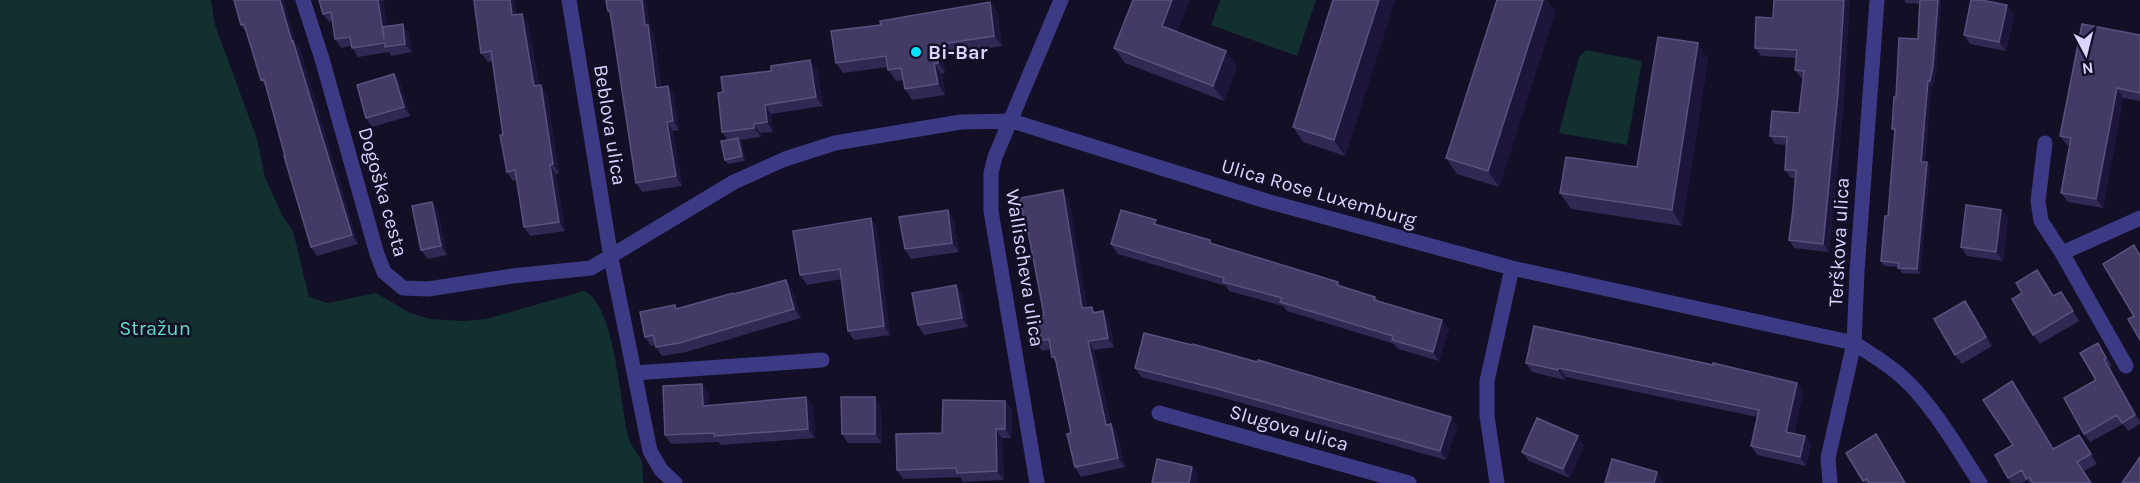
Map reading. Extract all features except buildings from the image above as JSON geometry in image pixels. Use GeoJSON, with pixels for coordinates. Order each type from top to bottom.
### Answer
{"type":"FeatureCollection","features":[{"type":"Feature","properties":{"kind":"street","name":"Dogoška cesta"},"geometry":{"type":"LineString","coordinates":[[303,0],[377,254],[384,272],[403,288],[428,289],[512,276],[591,268],[611,258]]}},
{"type":"Feature","properties":{"kind":"street","name":"Beblova ulica"},"geometry":{"type":"LineString","coordinates":[[568,0],[611,258],[650,451],[661,470],[675,483]]}},
{"type":"Feature","properties":{"kind":"street","name":"Wallischeva ulica"},"geometry":{"type":"LineString","coordinates":[[1036,483],[991,211],[991,173],[995,157],[1061,0]]}},
{"type":"Feature","properties":{"kind":"street","name":"Terškova ulica"},"geometry":{"type":"LineString","coordinates":[[1830,483],[1828,458],[1854,343],[1857,271],[1877,0]]}},
{"type":"Feature","properties":{"kind":"street","name":"Ulica Rose Luxemburg"},"geometry":{"type":"LineString","coordinates":[[611,258],[734,182],[785,159],[835,143],[950,123],[1012,121],[1263,200],[1512,268],[1854,343],[1885,363],[1915,389],[1944,426],[1980,483]]}},
{"type":"Feature","properties":{"kind":"street"},"geometry":{"type":"LineString","coordinates":[[2045,143],[2038,201],[2041,221],[2062,253],[2126,366]]}},
{"type":"Feature","properties":{"kind":"street"},"geometry":{"type":"LineString","coordinates":[[2062,253],[2140,218]]}},
{"type":"Feature","properties":{"kind":"street"},"geometry":{"type":"LineString","coordinates":[[1497,483],[1487,416],[1487,381],[1512,268]]}},
{"type":"Feature","properties":{"kind":"street"},"geometry":{"type":"LineString","coordinates":[[634,373],[822,360]]}},
{"type":"Feature","properties":{"kind":"street","name":"Slugova ulica"},"geometry":{"type":"LineString","coordinates":[[1159,413],[1409,483]]}},
{"type":"Feature","properties":{"kind":"green space","name":"Stražun"},"geometry":{"type":"Polygon","coordinates":[[[0,0],[211,0],[215,25],[257,139],[265,177],[282,215],[293,231],[309,297],[328,303],[376,293],[410,313],[430,319],[464,321],[486,319],[584,291],[595,300],[610,336],[629,439],[641,460],[643,483],[0,483],[0,0]]]}},
{"type":"Feature","properties":{"kind":"green space"},"geometry":{"type":"Polygon","coordinates":[[[1220,0],[1316,0],[1297,56],[1211,25],[1220,0]]]}},
{"type":"Feature","properties":{"kind":"green space"},"geometry":{"type":"Polygon","coordinates":[[[1586,50],[1642,61],[1627,145],[1559,133],[1579,57],[1586,50]]]}},
{"type":"Feature","properties":{"kind":"place","name":"Bi-Bar"},"geometry":{"type":"Point","coordinates":[916,52]}}]}
